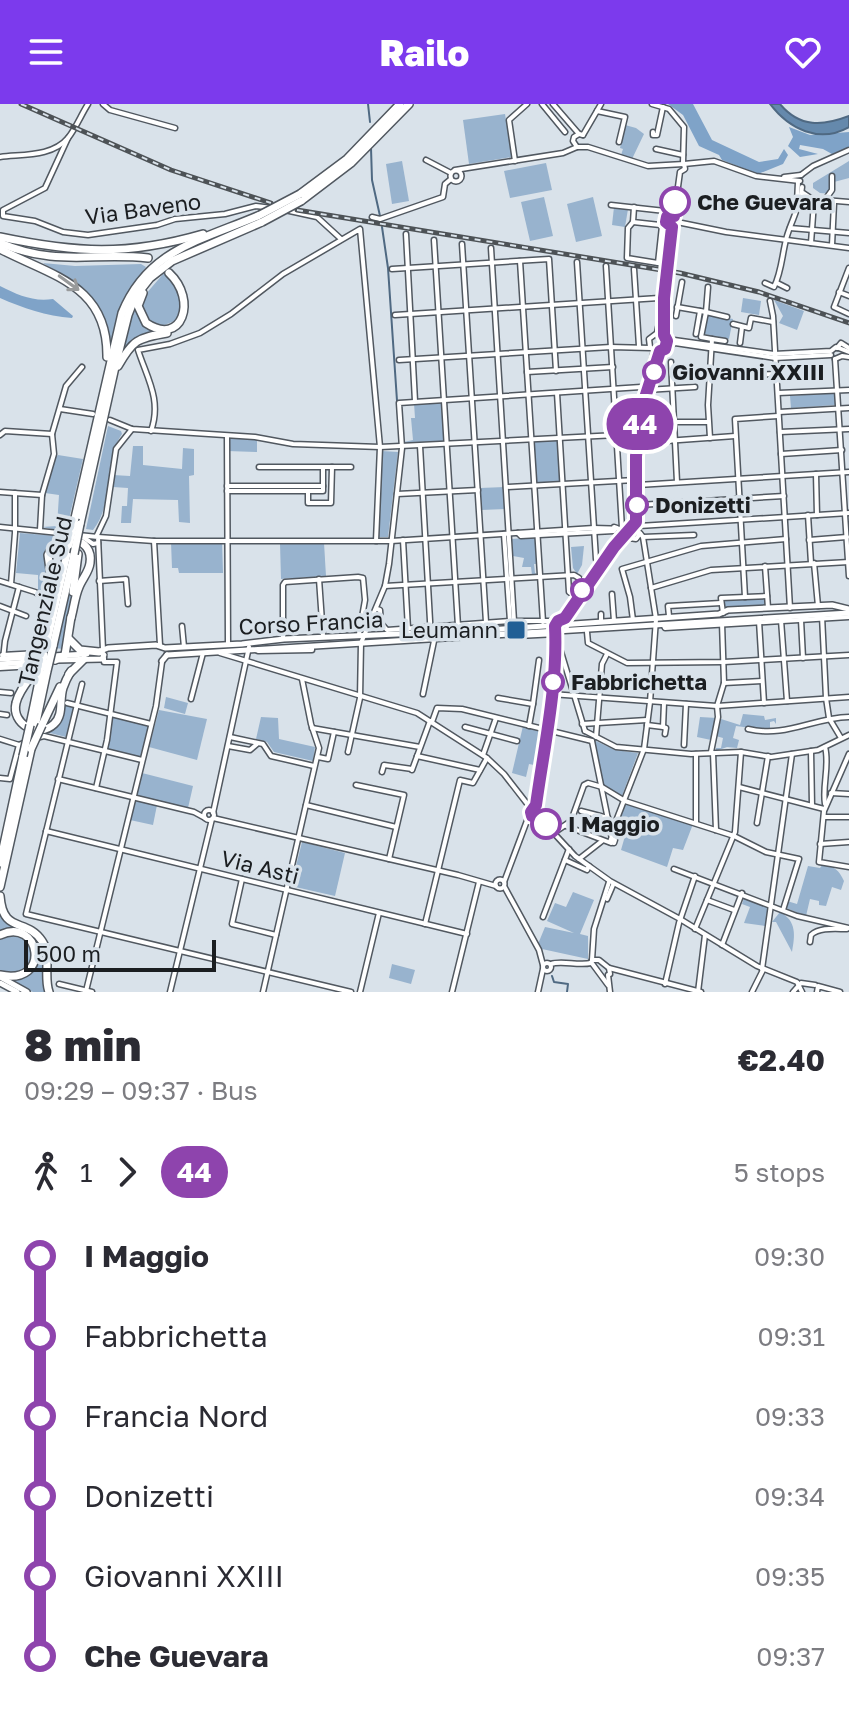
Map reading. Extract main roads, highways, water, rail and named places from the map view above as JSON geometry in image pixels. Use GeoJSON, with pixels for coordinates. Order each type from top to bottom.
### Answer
{"type":"FeatureCollection","features":[{"type":"Feature","properties":{"kind":"highway"},"geometry":{"type":"LineString","coordinates":[[300,197],[347,159],[400,104]]}},
{"type":"Feature","properties":{"kind":"highway"},"geometry":{"type":"LineString","coordinates":[[110,370],[131,305],[146,283],[160,270],[186,253],[242,232],[351,163],[409,104]]}},
{"type":"Feature","properties":{"kind":"highway"},"geometry":{"type":"LineString","coordinates":[[0,237],[61,249],[116,251],[196,236],[261,219]]}},
{"type":"Feature","properties":{"kind":"highway"},"geometry":{"type":"LineString","coordinates":[[110,370],[122,313],[132,290],[146,272],[178,249],[248,220]]}},
{"type":"Feature","properties":{"kind":"highway"},"geometry":{"type":"LineString","coordinates":[[0,246],[50,270],[89,298],[104,324],[110,370]]}},
{"type":"Feature","properties":{"kind":"highway"},"geometry":{"type":"LineString","coordinates":[[0,246],[24,256],[59,262],[147,260]]}},
{"type":"Feature","properties":{"kind":"highway"},"geometry":{"type":"LineString","coordinates":[[110,370],[135,341],[175,330],[186,319],[190,309],[189,296],[180,279],[171,271],[182,289],[185,311],[175,325],[165,329],[154,328],[143,320],[138,306],[160,270]]}},
{"type":"Feature","properties":{"kind":"highway","name":"Tangenziale Sud"},"geometry":{"type":"LineString","coordinates":[[0,863],[23,756],[36,726],[42,671],[73,553],[110,370]]}},
{"type":"Feature","properties":{"kind":"highway"},"geometry":{"type":"LineString","coordinates":[[55,605],[48,555],[57,543],[78,541],[86,548],[90,563],[77,591],[71,618]]}},
{"type":"Feature","properties":{"kind":"highway"},"geometry":{"type":"LineString","coordinates":[[55,660],[65,655],[69,639],[73,553]]}},
{"type":"Feature","properties":{"kind":"highway","name":"Tangenziale Sud"},"geometry":{"type":"LineString","coordinates":[[42,671],[40,656],[50,644],[55,605],[73,553]]}},
{"type":"Feature","properties":{"kind":"highway"},"geometry":{"type":"LineString","coordinates":[[69,639],[80,650],[101,655]]}},
{"type":"Feature","properties":{"kind":"highway"},"geometry":{"type":"LineString","coordinates":[[0,887],[36,726],[64,678],[84,659]]}},
{"type":"Feature","properties":{"kind":"highway"},"geometry":{"type":"LineString","coordinates":[[42,671],[20,694],[15,708],[20,722],[37,730],[55,723],[60,713],[63,688],[71,671]]}},
{"type":"Feature","properties":{"kind":"highway"},"geometry":{"type":"LineString","coordinates":[[0,896],[1,909],[10,922],[34,932],[41,939],[47,954],[45,977],[49,992]]}},
{"type":"Feature","properties":{"kind":"highway"},"geometry":{"type":"LineString","coordinates":[[0,935],[11,931],[23,934],[33,943],[35,956],[33,966],[26,973],[0,979]]}},
{"type":"Feature","properties":{"kind":"main road","name":"Corso Francia"},"geometry":{"type":"LineString","coordinates":[[567,628],[607,628],[728,610],[832,605],[849,613]]}},
{"type":"Feature","properties":{"kind":"main road","name":"Corso Francia"},"geometry":{"type":"LineString","coordinates":[[488,633],[506,635],[614,621],[722,622],[849,613]]}},
{"type":"Feature","properties":{"kind":"main road","name":"Corso Francia"},"geometry":{"type":"LineString","coordinates":[[251,648],[284,639],[556,630]]}},
{"type":"Feature","properties":{"kind":"main road","name":"Corso Francia"},"geometry":{"type":"LineString","coordinates":[[1,660],[184,647],[312,647],[363,636]]}},
{"type":"Feature","properties":{"kind":"main road","name":"Corso Francia"},"geometry":{"type":"LineString","coordinates":[[164,649],[203,653],[228,648]]}},
{"type":"Feature","properties":{"kind":"main road"},"geometry":{"type":"LineString","coordinates":[[162,661],[164,649]]}},
{"type":"Feature","properties":{"kind":"main road","name":"Corso Francia"},"geometry":{"type":"LineString","coordinates":[[1,660],[17,665],[40,656],[55,660],[101,655]]}},
{"type":"Feature","properties":{"kind":"main road"},"geometry":{"type":"LineString","coordinates":[[0,979],[17,992]]}},
{"type":"Feature","properties":{"kind":"main road"},"geometry":{"type":"LineString","coordinates":[[0,979],[27,992]]}},
{"type":"Feature","properties":{"kind":"waterway"},"geometry":{"type":"LineString","coordinates":[[368,104],[370,122]]}},
{"type":"Feature","properties":{"kind":"waterway"},"geometry":{"type":"LineString","coordinates":[[371,148],[372,180],[380,216]]}},
{"type":"Feature","properties":{"kind":"waterway"},"geometry":{"type":"LineString","coordinates":[[382,227],[388,268],[400,445]]}},
{"type":"Feature","properties":{"kind":"waterway"},"geometry":{"type":"LineString","coordinates":[[552,976],[554,982],[568,984],[567,992]]}},
{"type":"Feature","properties":{"kind":"railway"},"geometry":{"type":"LineString","coordinates":[[21,104],[171,170],[271,203]]}},
{"type":"Feature","properties":{"kind":"railway"},"geometry":{"type":"LineString","coordinates":[[297,210],[680,273],[759,292],[849,323]]}},
{"type":"Feature","properties":{"kind":"place","name":"Che Guevara"},"geometry":{"type":"Point","coordinates":[675,202]}},
{"type":"Feature","properties":{"kind":"place","name":"Giovanni XXIII"},"geometry":{"type":"Point","coordinates":[654,372]}},
{"type":"Feature","properties":{"kind":"place","name":"Donizetti"},"geometry":{"type":"Point","coordinates":[637,505]}},
{"type":"Feature","properties":{"kind":"place","name":"Leumann"},"geometry":{"type":"Point","coordinates":[516,630]}},
{"type":"Feature","properties":{"kind":"place","name":"Fabbrichetta"},"geometry":{"type":"Point","coordinates":[553,682]}},
{"type":"Feature","properties":{"kind":"place","name":"I Maggio"},"geometry":{"type":"Point","coordinates":[546,824]}}]}
